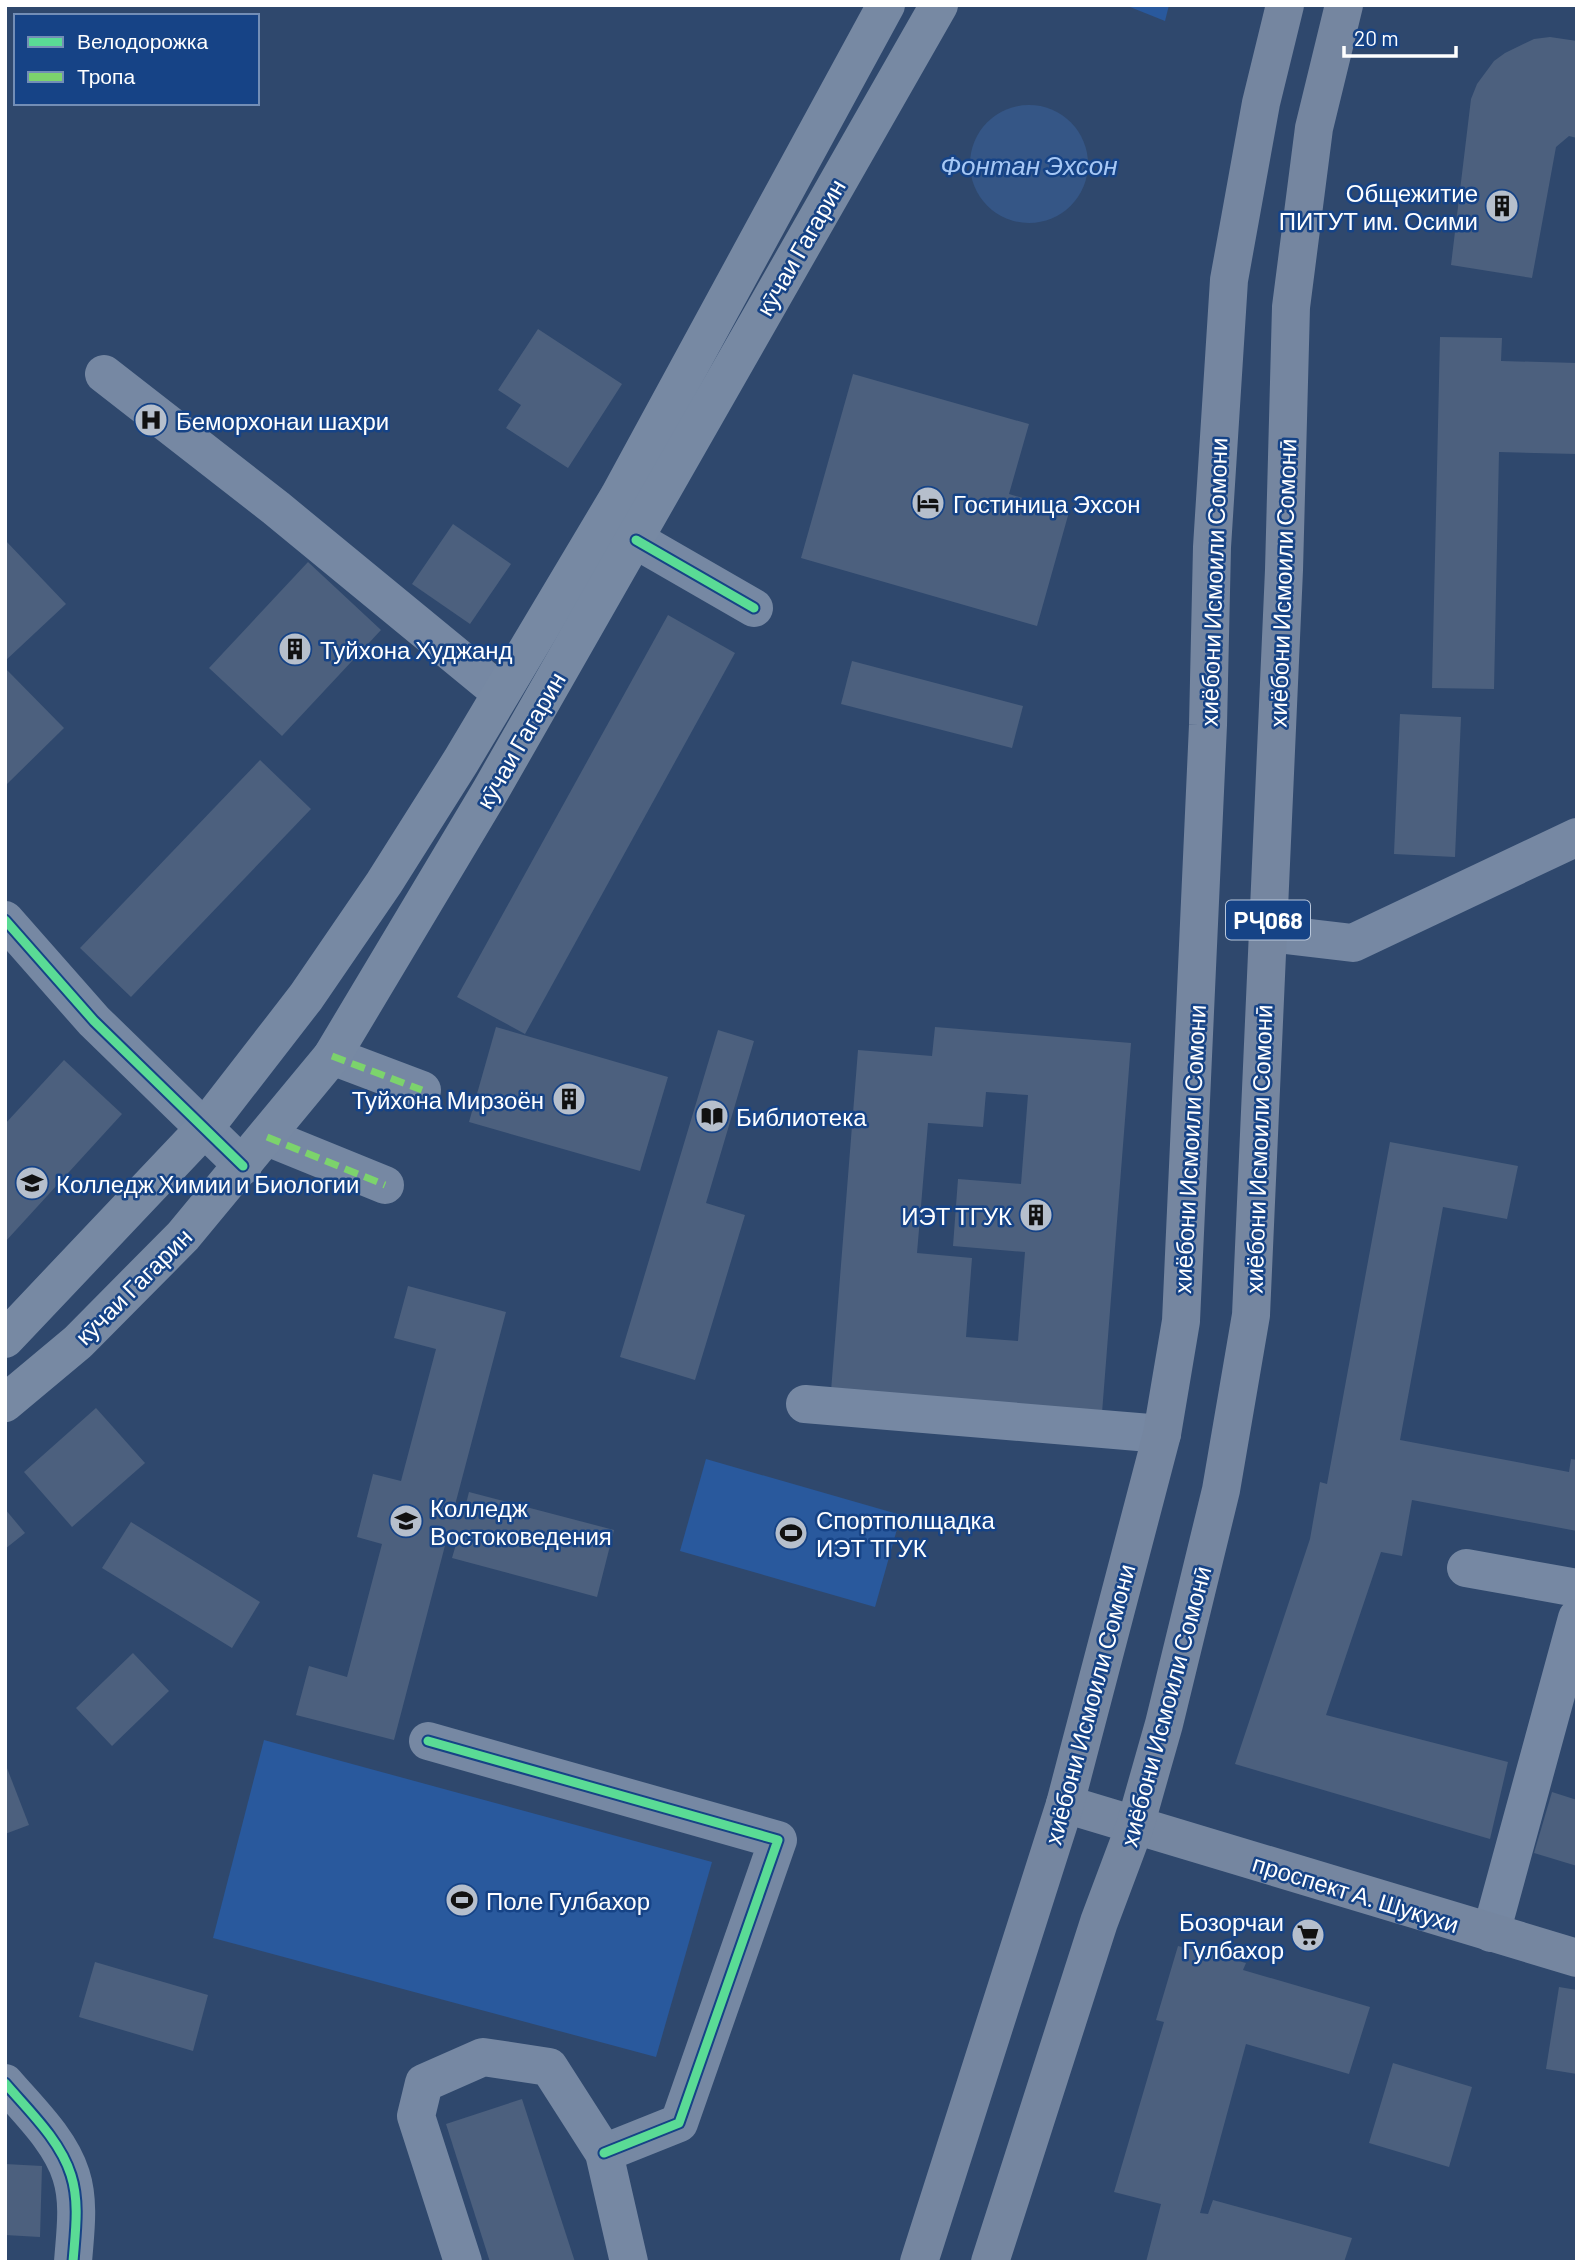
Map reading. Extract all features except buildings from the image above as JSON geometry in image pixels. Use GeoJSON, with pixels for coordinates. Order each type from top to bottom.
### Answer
{"type":"FeatureCollection","features":[{"type":"Feature","properties":{"kind":"highway","name":"кӯчаи Гагарин"},"geometry":{"type":"LineString","coordinates":[[5,1339],[203,1130],[306,997],[384,883],[619,496],[886,5]]}},
{"type":"Feature","properties":{"kind":"highway","name":"кӯчаи Гагарин"},"geometry":{"type":"LineString","coordinates":[[5,1404],[88,1333],[183,1236],[332,1055],[491,790],[636,540],[939,5]]}},
{"type":"Feature","properties":{"kind":"main road","name":"хиёбони Исмоили Сомони"},"geometry":{"type":"LineString","coordinates":[[919,2262],[1065,1804],[1163,1434],[1181,1321],[1207,738],[1212,547],[1229,280],[1261,103],[1285,5]]}},
{"type":"Feature","properties":{"kind":"main road","name":"хиёбони Исмоили Сомонӣ"},"geometry":{"type":"LineString","coordinates":[[990,2262],[1099,1922],[1135,1826],[1164,1724],[1221,1490],[1251,1315],[1284,570],[1291,307],[1314,128],[1344,5]]}},
{"type":"Feature","properties":{"kind":"main road","name":"проспект А. Шукухи"},"geometry":{"type":"LineString","coordinates":[[1065,1804],[1577,1958]]}},
{"type":"Feature","properties":{"kind":"street"},"geometry":{"type":"LineString","coordinates":[[104,374],[276,508],[501,693]]}},
{"type":"Feature","properties":{"kind":"street"},"geometry":{"type":"LineString","coordinates":[[636,540],[754,608]]}},
{"type":"Feature","properties":{"kind":"street"},"geometry":{"type":"LineString","coordinates":[[1268,933],[1353,943],[1577,836]]}},
{"type":"Feature","properties":{"kind":"street"},"geometry":{"type":"LineString","coordinates":[[5,920],[94,1021],[243,1166]]}},
{"type":"Feature","properties":{"kind":"street"},"geometry":{"type":"LineString","coordinates":[[332,1055],[422,1090]]}},
{"type":"Feature","properties":{"kind":"street"},"geometry":{"type":"LineString","coordinates":[[267,1137],[385,1185]]}},
{"type":"Feature","properties":{"kind":"street"},"geometry":{"type":"LineString","coordinates":[[805,1404],[1163,1434]]}},
{"type":"Feature","properties":{"kind":"street"},"geometry":{"type":"LineString","coordinates":[[1466,1568],[1577,1588]]}},
{"type":"Feature","properties":{"kind":"street"},"geometry":{"type":"LineString","coordinates":[[1491,1933],[1577,1618]]}},
{"type":"Feature","properties":{"kind":"street"},"geometry":{"type":"LineString","coordinates":[[428,1741],[778,1840],[679,2123],[604,2153]]}},
{"type":"Feature","properties":{"kind":"street"},"geometry":{"type":"LineString","coordinates":[[463,2262],[416,2116],[424,2083],[483,2057],[549,2067],[604,2153],[629,2262]]}},
{"type":"Feature","properties":{"kind":"street"},"geometry":{"type":"LineString","coordinates":[[5,2083],[53,2139],[71,2175],[76,2215],[72,2262]]}},
{"type":"Feature","properties":{"kind":"shaded area"},"geometry":{"type":"Polygon","coordinates":[[[1125,5],[1169,5],[1165,21],[1125,5]]]}},
{"type":"Feature","properties":{"kind":"shaded area","name":"Спортполщадка ИЭТ ТГУК"},"geometry":{"type":"Polygon","coordinates":[[[706,1459],[901,1515],[875,1607],[680,1551],[706,1459]]]}},
{"type":"Feature","properties":{"kind":"shaded area","name":"Поле Гулбахор"},"geometry":{"type":"Polygon","coordinates":[[[264,1740],[712,1862],[656,2057],[213,1938],[264,1740]]]}},
{"type":"Feature","properties":{"kind":"water","name":"Фонтан Эхсон"},"geometry":{"type":"Polygon","coordinates":[[[1029,105],[1052,109],[1071,122],[1084,141],[1088,164],[1084,187],[1071,206],[1052,219],[1029,223],[1006,219],[987,206],[974,187],[970,164],[974,141],[987,122],[1006,109],[1029,105]]]}},
{"type":"Feature","properties":{"kind":"marked path"},"geometry":{"type":"LineString","coordinates":[[332,1056],[422,1090]]}},
{"type":"Feature","properties":{"kind":"marked path"},"geometry":{"type":"LineString","coordinates":[[267,1137],[385,1185]]}},
{"type":"Feature","properties":{"kind":"cycle path"},"geometry":{"type":"LineString","coordinates":[[636,540],[754,608]]}},
{"type":"Feature","properties":{"kind":"cycle path"},"geometry":{"type":"LineString","coordinates":[[5,920],[94,1021],[243,1166]]}},
{"type":"Feature","properties":{"kind":"cycle path"},"geometry":{"type":"LineString","coordinates":[[428,1741],[778,1840],[679,2123],[604,2153]]}},
{"type":"Feature","properties":{"kind":"cycle path"},"geometry":{"type":"LineString","coordinates":[[5,2083],[52,2138],[71,2175],[76,2207],[73,2262]]}},
{"type":"Feature","properties":{"kind":"place","name":"Общежитие ПИТУТ им. Осими"},"geometry":{"type":"Point","coordinates":[1502,206]}},
{"type":"Feature","properties":{"kind":"place","name":"Беморхонаи шахри"},"geometry":{"type":"Point","coordinates":[151,420]}},
{"type":"Feature","properties":{"kind":"place","name":"Гостиница Эхсон"},"geometry":{"type":"Point","coordinates":[928,503]}},
{"type":"Feature","properties":{"kind":"place","name":"Туйхона Худжанд"},"geometry":{"type":"Point","coordinates":[295,649]}},
{"type":"Feature","properties":{"kind":"place","name":"Туйхона Мирзоён"},"geometry":{"type":"Point","coordinates":[569,1099]}},
{"type":"Feature","properties":{"kind":"place","name":"Библиотека"},"geometry":{"type":"Point","coordinates":[712,1116]}},
{"type":"Feature","properties":{"kind":"place","name":"Колледж Химии и Биологии"},"geometry":{"type":"Point","coordinates":[32,1183]}},
{"type":"Feature","properties":{"kind":"place","name":"ИЭТ ТГУК"},"geometry":{"type":"Point","coordinates":[1036,1215]}},
{"type":"Feature","properties":{"kind":"place","name":"Колледж Востоковедения"},"geometry":{"type":"Point","coordinates":[406,1521]}},
{"type":"Feature","properties":{"kind":"place","name":"Спортполщадка ИЭТ ТГУК"},"geometry":{"type":"Point","coordinates":[791,1533]}},
{"type":"Feature","properties":{"kind":"place","name":"Поле Гулбахор"},"geometry":{"type":"Point","coordinates":[462,1900]}},
{"type":"Feature","properties":{"kind":"place","name":"Бозорчаи Гулбахор"},"geometry":{"type":"Point","coordinates":[1308,1935]}}]}
